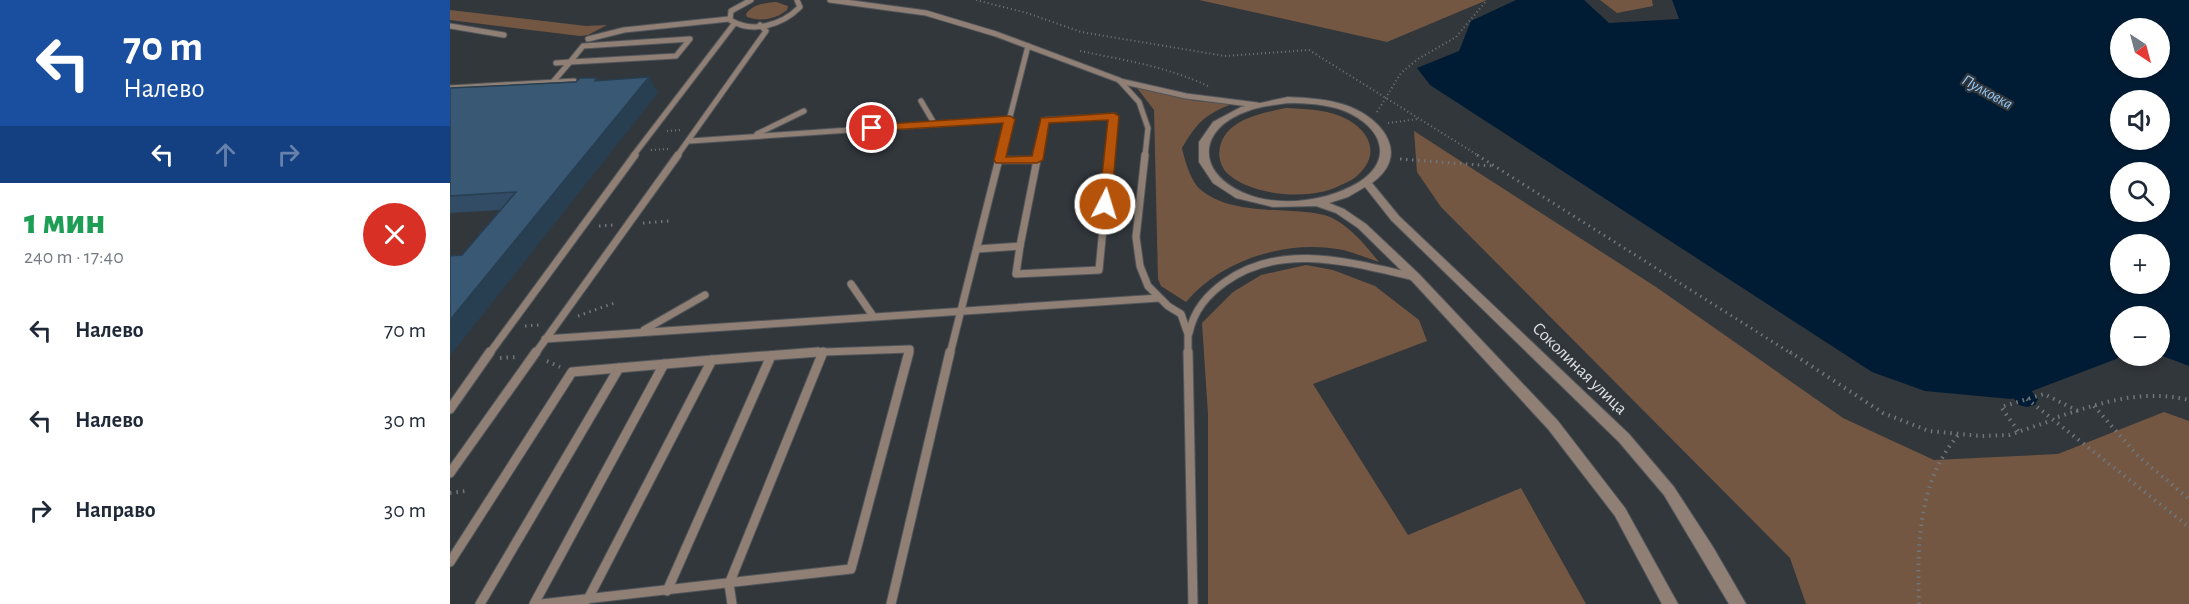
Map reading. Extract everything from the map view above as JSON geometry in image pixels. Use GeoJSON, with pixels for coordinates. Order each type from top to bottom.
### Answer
{"type":"FeatureCollection","features":[{"type":"Feature","properties":{"kind":"street"},"geometry":{"type":"LineString","coordinates":[[1288,100],[1341,107],[1368,121],[1381,135],[1386,151],[1381,168],[1367,183],[1344,195],[1316,202],[1280,204],[1246,198],[1220,184],[1204,167],[1202,148],[1211,130],[1231,115],[1257,105],[1288,100]]}},
{"type":"Feature","properties":{"kind":"street","name":"Соколиная улица"},"geometry":{"type":"LineString","coordinates":[[1367,183],[1395,218],[1624,438],[1669,492],[1738,604]]}},
{"type":"Feature","properties":{"kind":"street"},"geometry":{"type":"LineString","coordinates":[[1316,202],[1340,211],[1362,226],[1415,277],[1573,449],[1620,513],[1670,604]]}},
{"type":"Feature","properties":{"kind":"lane"},"geometry":{"type":"LineString","coordinates":[[450,410],[585,220],[732,21],[731,11],[743,2],[751,0]]}},
{"type":"Feature","properties":{"kind":"lane"},"geometry":{"type":"LineString","coordinates":[[588,39],[624,30],[732,21],[744,26],[760,25],[779,21],[796,12],[800,7],[797,0]]}},
{"type":"Feature","properties":{"kind":"lane"},"geometry":{"type":"LineString","coordinates":[[830,0],[926,13],[1028,46],[1119,80],[1186,96],[1257,105]]}},
{"type":"Feature","properties":{"kind":"lane"},"geometry":{"type":"LineString","coordinates":[[450,473],[690,141],[766,31],[760,25]]}},
{"type":"Feature","properties":{"kind":"lane"},"geometry":{"type":"LineString","coordinates":[[450,26],[504,35]]}},
{"type":"Feature","properties":{"kind":"lane"},"geometry":{"type":"LineString","coordinates":[[552,82],[570,62],[583,46],[690,39],[676,56],[570,62],[556,63]]}},
{"type":"Feature","properties":{"kind":"lane"},"geometry":{"type":"LineString","coordinates":[[891,604],[960,310],[1028,46]]}},
{"type":"Feature","properties":{"kind":"lane"},"geometry":{"type":"LineString","coordinates":[[1119,80],[1139,102],[1148,128],[1136,237],[1142,276],[1159,297],[1181,314],[1188,334]]}},
{"type":"Feature","properties":{"kind":"lane"},"geometry":{"type":"LineString","coordinates":[[450,88],[574,81]]}},
{"type":"Feature","properties":{"kind":"lane"},"geometry":{"type":"LineString","coordinates":[[921,101],[934,123]]}},
{"type":"Feature","properties":{"kind":"lane"},"geometry":{"type":"LineString","coordinates":[[753,136],[804,111]]}},
{"type":"Feature","properties":{"kind":"lane"},"geometry":{"type":"LineString","coordinates":[[1114,116],[1099,270],[1016,274],[1020,246],[1045,120],[1114,116]]}},
{"type":"Feature","properties":{"kind":"lane"},"geometry":{"type":"LineString","coordinates":[[690,141],[1010,119]]}},
{"type":"Feature","properties":{"kind":"lane"},"geometry":{"type":"LineString","coordinates":[[1000,160],[1037,160]]}},
{"type":"Feature","properties":{"kind":"lane"},"geometry":{"type":"LineString","coordinates":[[977,249],[1020,246]]}},
{"type":"Feature","properties":{"kind":"lane"},"geometry":{"type":"LineString","coordinates":[[1192,604],[1188,334],[1192,314],[1227,280],[1273,260],[1299,257],[1341,261],[1415,277]]}},
{"type":"Feature","properties":{"kind":"lane"},"geometry":{"type":"LineString","coordinates":[[851,284],[873,316]]}},
{"type":"Feature","properties":{"kind":"lane"},"geometry":{"type":"LineString","coordinates":[[640,332],[705,296]]}},
{"type":"Feature","properties":{"kind":"lane"},"geometry":{"type":"LineString","coordinates":[[545,339],[1159,297]]}},
{"type":"Feature","properties":{"kind":"lane"},"geometry":{"type":"LineString","coordinates":[[450,562],[572,372],[823,352],[910,349],[851,569],[542,604]]}},
{"type":"Feature","properties":{"kind":"lane"},"geometry":{"type":"LineString","coordinates":[[732,604],[729,584],[823,352]]}},
{"type":"Feature","properties":{"kind":"lane"},"geometry":{"type":"LineString","coordinates":[[667,591],[771,356]]}},
{"type":"Feature","properties":{"kind":"lane"},"geometry":{"type":"LineString","coordinates":[[578,604],[588,599],[712,360]]}},
{"type":"Feature","properties":{"kind":"lane"},"geometry":{"type":"LineString","coordinates":[[534,604],[664,364]]}},
{"type":"Feature","properties":{"kind":"lane"},"geometry":{"type":"LineString","coordinates":[[480,604],[619,368]]}},
{"type":"Feature","properties":{"kind":"path"},"geometry":{"type":"LineString","coordinates":[[976,0],[1027,13],[1081,32],[1225,56],[1309,51],[1712,301],[1883,413],[1929,431],[1981,436],[2009,435],[2047,422]]}},
{"type":"Feature","properties":{"kind":"path"},"geometry":{"type":"LineString","coordinates":[[1376,117],[1384,97],[1396,77],[1407,65],[1456,37],[1463,30],[1469,17],[1486,0]]}},
{"type":"Feature","properties":{"kind":"path"},"geometry":{"type":"LineString","coordinates":[[1074,51],[1102,54],[1189,77],[1206,84],[1212,93]]}},
{"type":"Feature","properties":{"kind":"path"},"geometry":{"type":"LineString","coordinates":[[1387,123],[1419,119]]}},
{"type":"Feature","properties":{"kind":"path"},"geometry":{"type":"LineString","coordinates":[[1400,159],[1495,166]]}},
{"type":"Feature","properties":{"kind":"path"},"geometry":{"type":"LineString","coordinates":[[2058,417],[2137,393],[2165,394],[2189,400]]}},
{"type":"Feature","properties":{"kind":"path"},"geometry":{"type":"LineString","coordinates":[[2018,432],[2001,407],[2044,394],[2078,411]]}},
{"type":"Feature","properties":{"kind":"path"},"geometry":{"type":"LineString","coordinates":[[2027,399],[2189,527]]}},
{"type":"Feature","properties":{"kind":"path"},"geometry":{"type":"LineString","coordinates":[[2094,406],[2115,433],[2141,460],[2170,486],[2189,499]]}},
{"type":"Feature","properties":{"kind":"path"},"geometry":{"type":"LineString","coordinates":[[1919,604],[1918,576],[1926,493],[1944,452],[1959,434]]}},
{"type":"Feature","properties":{"kind":"path"},"geometry":{"type":"LineString","coordinates":[[450,493],[466,491]]}},
{"type":"Feature","properties":{"kind":"shaded area"},"geometry":{"type":"Polygon","coordinates":[[[1199,0],[1487,0],[1387,42],[1199,0]]]}},
{"type":"Feature","properties":{"kind":"shaded area"},"geometry":{"type":"Polygon","coordinates":[[[1600,0],[1652,0],[1653,6],[1617,13],[1600,0]]]}},
{"type":"Feature","properties":{"kind":"shaded area"},"geometry":{"type":"Polygon","coordinates":[[[776,2],[788,6],[787,10],[768,19],[747,17],[746,14],[756,6],[776,2]]]}},
{"type":"Feature","properties":{"kind":"shaded area"},"geometry":{"type":"Polygon","coordinates":[[[450,10],[586,26],[607,25],[588,35],[580,36],[450,20],[450,10]]]}},
{"type":"Feature","properties":{"kind":"shaded area"},"geometry":{"type":"Polygon","coordinates":[[[1137,88],[1196,101],[1232,104],[1202,121],[1182,148],[1191,177],[1201,190],[1211,197],[1232,205],[1314,213],[1331,217],[1354,234],[1379,262],[1343,250],[1300,247],[1279,250],[1237,264],[1218,274],[1186,302],[1161,286],[1158,279],[1154,110],[1137,88]]]}},
{"type":"Feature","properties":{"kind":"shaded area"},"geometry":{"type":"Polygon","coordinates":[[[1286,108],[1327,112],[1350,121],[1364,133],[1368,141],[1370,158],[1366,166],[1349,181],[1327,191],[1312,194],[1280,194],[1264,191],[1236,180],[1226,172],[1219,157],[1219,150],[1229,130],[1256,115],[1286,108]]]}},
{"type":"Feature","properties":{"kind":"shaded area"},"geometry":{"type":"Polygon","coordinates":[[[1414,131],[1656,287],[1843,418],[1934,460],[2058,454],[2164,412],[2189,421],[2189,604],[1806,604],[1790,558],[1441,207],[1417,172],[1414,131]]]}},
{"type":"Feature","properties":{"kind":"shaded area"},"geometry":{"type":"Polygon","coordinates":[[[1306,265],[1333,270],[1375,286],[1419,320],[1427,341],[1313,384],[1408,535],[1521,488],[1586,604],[1208,604],[1208,414],[1202,323],[1233,292],[1261,275],[1306,265]]]}},
{"type":"Feature","properties":{"kind":"water"},"geometry":{"type":"Polygon","coordinates":[[[1516,0],[1584,0],[1609,23],[1679,19],[1672,0],[2189,0],[2189,366],[2170,359],[2170,306],[2110,306],[2110,361],[2011,399],[1925,391],[1872,372],[1430,85],[1417,68],[1459,51],[1471,21],[1516,0]]]}},
{"type":"Feature","properties":{"kind":"building"},"geometry":{"type":"Polygon","coordinates":[[[649,77],[450,320],[450,256],[462,255],[516,192],[450,196],[450,88],[576,82],[580,78],[597,78],[595,81],[649,77]]]}},
{"type":"Feature","properties":{"kind":"waterway","name":"Пулковка"},"geometry":{"type":"LineString","coordinates":[[2021,394],[2027,399]]}},
{"type":"Feature","properties":{"kind":"route"},"geometry":{"type":"LineString","coordinates":[[872,128],[1010,119],[1000,160],[1037,160],[1045,120],[1114,116],[1105,204]]}}]}
